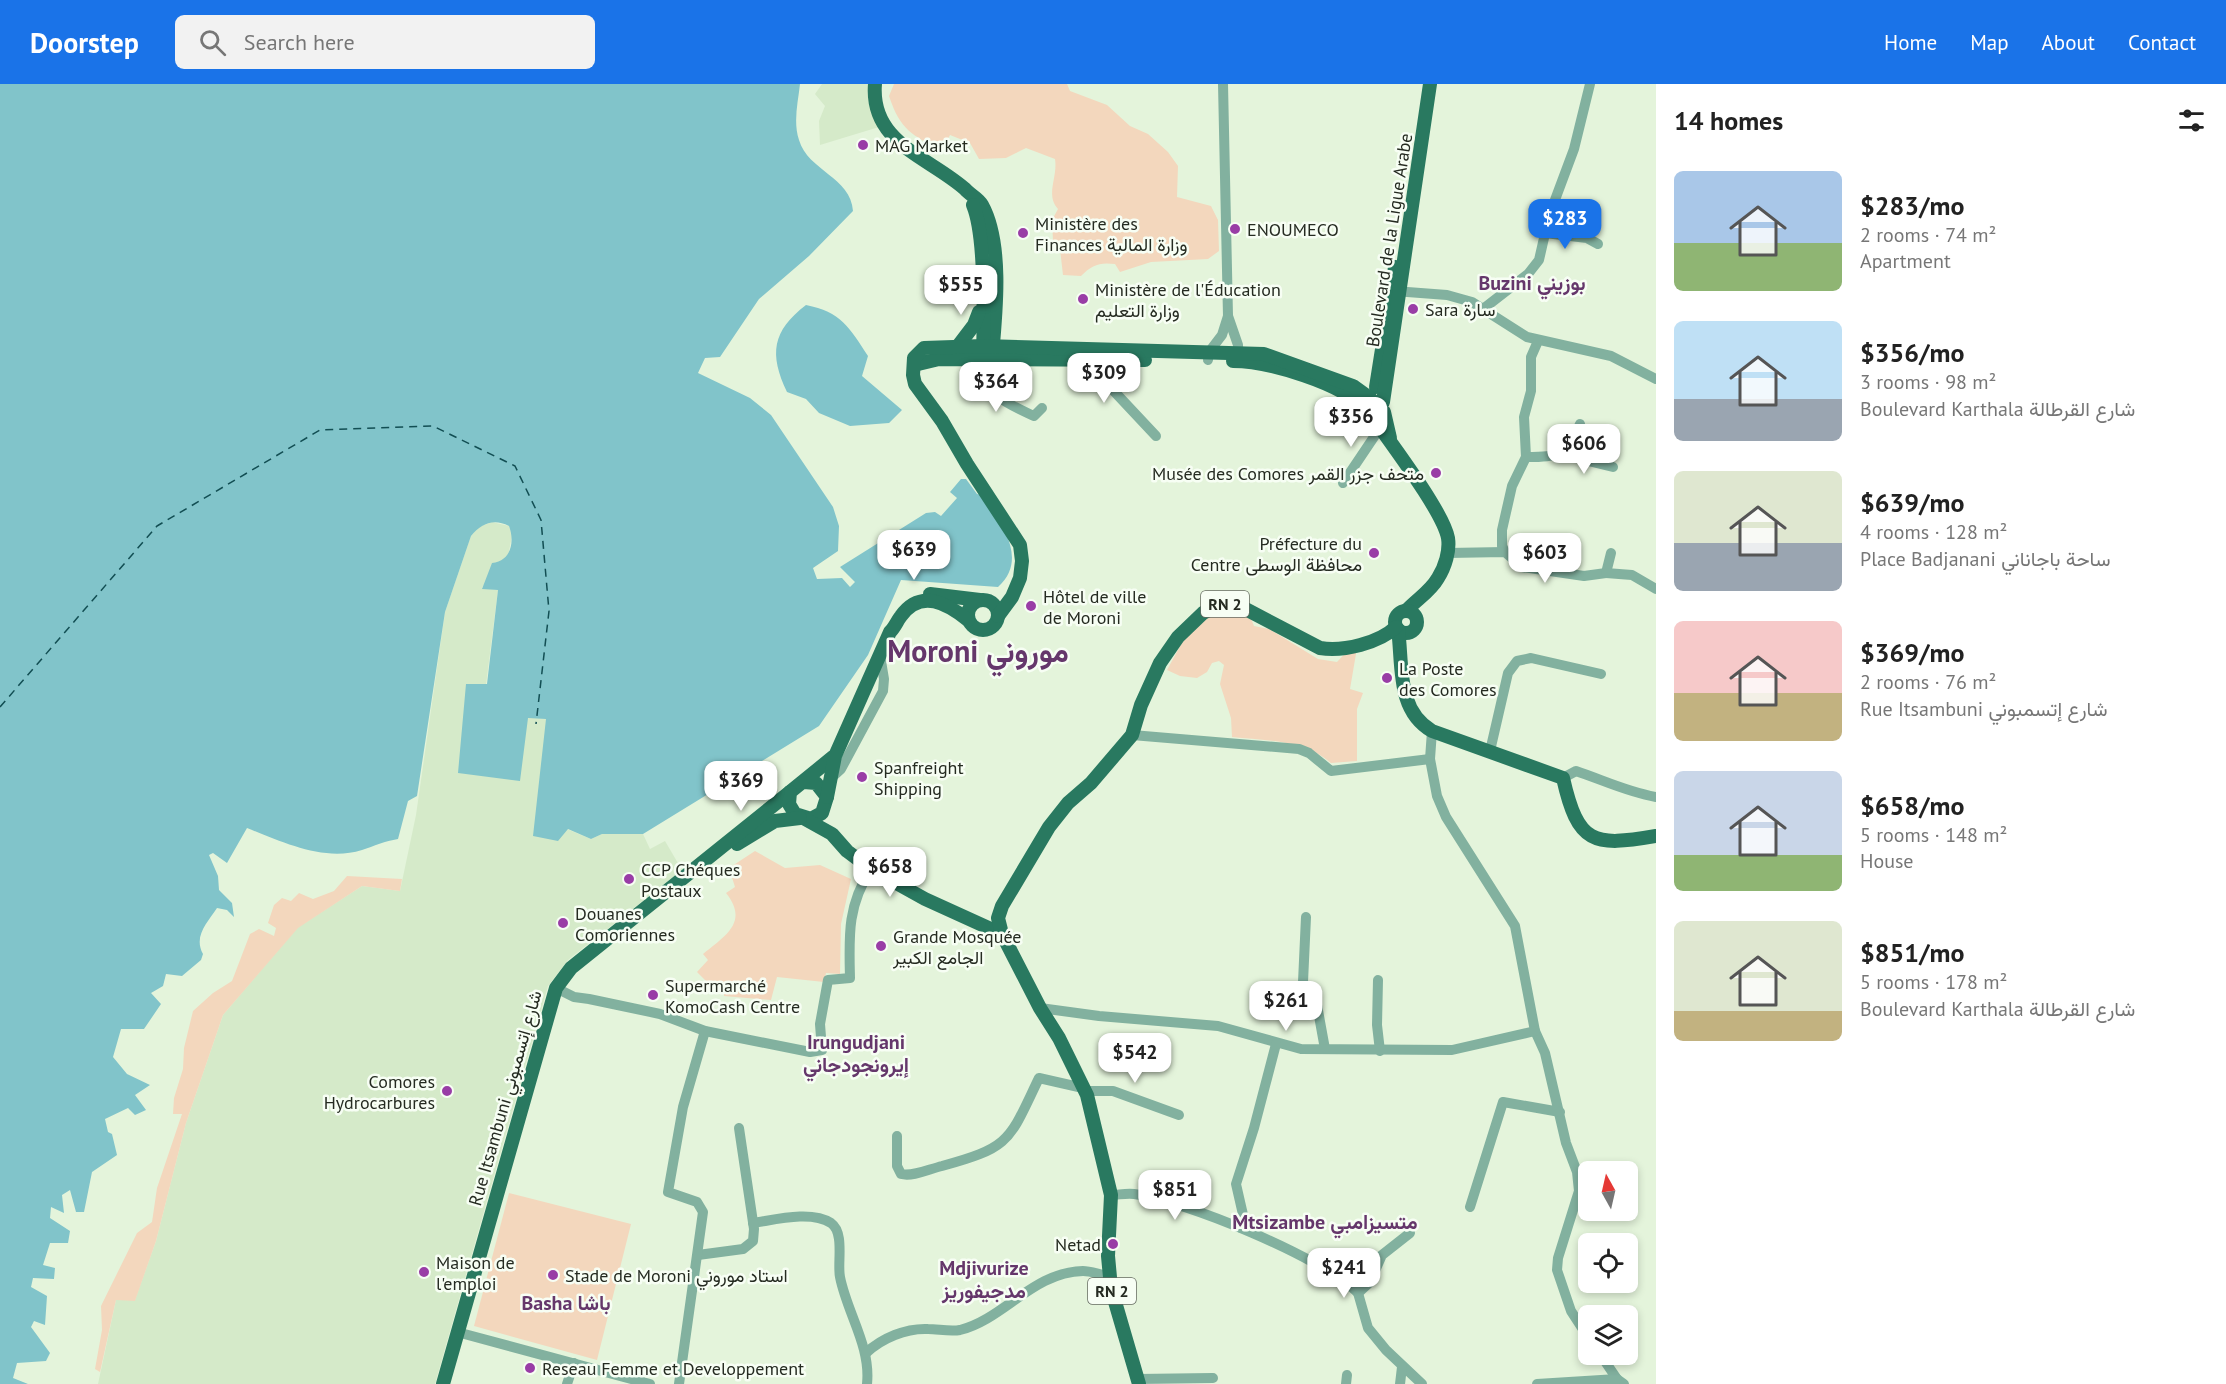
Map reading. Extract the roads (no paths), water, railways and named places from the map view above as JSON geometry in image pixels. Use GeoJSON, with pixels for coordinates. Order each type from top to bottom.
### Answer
{"type":"FeatureCollection","features":[{"type":"Feature","properties":{"kind":"main road"},"geometry":{"type":"LineString","coordinates":[[875,84],[876,106],[886,131],[900,145],[947,175],[982,206],[990,231],[995,293],[987,353]]}},
{"type":"Feature","properties":{"kind":"main road","name":"Boulevard de la Ligue Arabe"},"geometry":{"type":"LineString","coordinates":[[1422,84],[1423,108]]}},
{"type":"Feature","properties":{"kind":"main road","name":"Boulevard de la Ligue Arabe"},"geometry":{"type":"LineString","coordinates":[[1375,406],[1396,291],[1423,108],[1430,84]]}},
{"type":"Feature","properties":{"kind":"main road"},"geometry":{"type":"LineString","coordinates":[[967,192],[979,220],[987,353]]}},
{"type":"Feature","properties":{"kind":"main road","name":"Boulevard de la Ligue Arabe"},"geometry":{"type":"LineString","coordinates":[[1375,406],[1381,348],[1396,291]]}},
{"type":"Feature","properties":{"kind":"main road"},"geometry":{"type":"LineString","coordinates":[[958,346],[978,317],[982,295]]}},
{"type":"Feature","properties":{"kind":"main road"},"geometry":{"type":"LineString","coordinates":[[968,621],[969,608],[983,600],[1001,596],[1011,583],[1017,560],[1010,532],[942,421],[915,384],[914,365],[916,354],[924,348],[958,346],[987,353]]}},
{"type":"Feature","properties":{"kind":"main road"},"geometry":{"type":"LineString","coordinates":[[1353,386],[1365,382],[1371,376],[1381,348]]}},
{"type":"Feature","properties":{"kind":"main road"},"geometry":{"type":"LineString","coordinates":[[914,365],[928,360],[987,353],[1239,357],[1264,354],[1353,386],[1375,406],[1391,442]]}},
{"type":"Feature","properties":{"kind":"main road"},"geometry":{"type":"LineString","coordinates":[[1239,357],[1311,379],[1375,406]]}},
{"type":"Feature","properties":{"kind":"main road"},"geometry":{"type":"LineString","coordinates":[[1375,406],[1380,428],[1444,527],[1448,553],[1439,577],[1428,592],[1427,601],[1412,619],[1405,633],[1397,628]]}},
{"type":"Feature","properties":{"kind":"main road"},"geometry":{"type":"LineString","coordinates":[[890,632],[907,610],[924,600],[940,601],[975,628],[985,630],[994,626],[998,616],[1012,597],[1022,570],[1020,545],[1010,532]]}},
{"type":"Feature","properties":{"kind":"main road"},"geometry":{"type":"LineString","coordinates":[[802,818],[817,817],[826,802],[835,756],[890,632],[893,614],[897,608],[911,599],[935,594],[983,600],[996,608],[998,616]]}},
{"type":"Feature","properties":{"kind":"main road","name":"RN 2"},"geometry":{"type":"LineString","coordinates":[[1138,1382],[1116,1306],[1110,1276],[1108,1256],[1111,1195],[1084,1089],[1002,934],[999,913],[1049,827],[1068,803],[1091,783],[1132,735],[1153,676],[1167,651],[1188,625],[1208,609],[1220,604],[1236,604],[1320,648],[1339,649],[1381,638],[1397,628]]}},
{"type":"Feature","properties":{"kind":"main road"},"geometry":{"type":"LineString","coordinates":[[1412,619],[1398,615],[1397,628],[1405,697],[1415,717],[1432,731],[1563,778],[1577,822],[1590,837],[1620,842],[1656,836]]}},
{"type":"Feature","properties":{"kind":"main road"},"geometry":{"type":"LineString","coordinates":[[1401,650],[1412,619]]}},
{"type":"Feature","properties":{"kind":"main road"},"geometry":{"type":"LineString","coordinates":[[1381,638],[1401,650]]}},
{"type":"Feature","properties":{"kind":"main road"},"geometry":{"type":"LineString","coordinates":[[835,756],[790,792],[789,804],[802,818],[832,834],[847,850],[871,869],[925,899],[976,920],[1002,934]]}},
{"type":"Feature","properties":{"kind":"main road"},"geometry":{"type":"LineString","coordinates":[[804,782],[816,783],[826,802],[832,834]]}},
{"type":"Feature","properties":{"kind":"main road","name":"Rue Itsambuni شارع إتسمبوني"},"geometry":{"type":"LineString","coordinates":[[443,1384],[556,988],[571,968],[790,792]]}},
{"type":"Feature","properties":{"kind":"main road","name":"Rue Itsambuni شارع إتسمبوني"},"geometry":{"type":"LineString","coordinates":[[713,854],[730,849],[775,821],[802,818]]}},
{"type":"Feature","properties":{"kind":"main road"},"geometry":{"type":"LineString","coordinates":[[976,920],[999,913]]}},
{"type":"Feature","properties":{"kind":"street"},"geometry":{"type":"LineString","coordinates":[[1223,84],[1228,316],[1239,357]]}},
{"type":"Feature","properties":{"kind":"street"},"geometry":{"type":"LineString","coordinates":[[1483,309],[1528,274],[1539,260],[1545,233],[1574,149],[1590,84]]}},
{"type":"Feature","properties":{"kind":"street"},"geometry":{"type":"LineString","coordinates":[[1545,233],[1587,238],[1598,244]]}},
{"type":"Feature","properties":{"kind":"street"},"geometry":{"type":"LineString","coordinates":[[1396,291],[1452,296],[1472,302],[1516,331],[1538,341],[1611,356],[1656,379]]}},
{"type":"Feature","properties":{"kind":"street"},"geometry":{"type":"LineString","coordinates":[[1208,356],[1221,338],[1228,316]]}},
{"type":"Feature","properties":{"kind":"street"},"geometry":{"type":"LineString","coordinates":[[1538,341],[1531,357],[1531,391],[1524,417],[1526,457],[1512,486],[1503,523],[1501,539],[1505,552],[1522,567],[1584,576],[1606,573],[1632,574],[1656,589]]}},
{"type":"Feature","properties":{"kind":"street"},"geometry":{"type":"LineString","coordinates":[[987,353],[983,380],[992,391],[1008,404],[1034,416],[1042,408]]}},
{"type":"Feature","properties":{"kind":"street"},"geometry":{"type":"LineString","coordinates":[[1127,355],[1111,388],[1156,436]]}},
{"type":"Feature","properties":{"kind":"street"},"geometry":{"type":"LineString","coordinates":[[1526,457],[1556,455],[1565,451],[1580,424]]}},
{"type":"Feature","properties":{"kind":"street"},"geometry":{"type":"LineString","coordinates":[[1343,483],[1380,428]]}},
{"type":"Feature","properties":{"kind":"street"},"geometry":{"type":"LineString","coordinates":[[1565,451],[1584,460],[1613,467]]}},
{"type":"Feature","properties":{"kind":"street"},"geometry":{"type":"LineString","coordinates":[[1448,553],[1505,552]]}},
{"type":"Feature","properties":{"kind":"street"},"geometry":{"type":"LineString","coordinates":[[1606,573],[1611,553]]}},
{"type":"Feature","properties":{"kind":"street"},"geometry":{"type":"LineString","coordinates":[[829,781],[846,761],[883,691],[884,674],[880,655]]}},
{"type":"Feature","properties":{"kind":"street"},"geometry":{"type":"LineString","coordinates":[[1490,751],[1508,673],[1517,661],[1531,658],[1601,674]]}},
{"type":"Feature","properties":{"kind":"street"},"geometry":{"type":"LineString","coordinates":[[1432,731],[1430,759],[1437,796],[1446,817],[1513,922],[1535,1031],[1545,1053],[1566,1143],[1577,1172],[1579,1191],[1558,1257],[1557,1270],[1571,1311],[1578,1321]]}},
{"type":"Feature","properties":{"kind":"street"},"geometry":{"type":"LineString","coordinates":[[1132,735],[1299,749],[1309,753],[1331,771],[1430,759]]}},
{"type":"Feature","properties":{"kind":"street"},"geometry":{"type":"LineString","coordinates":[[1563,778],[1576,771],[1594,775],[1601,781],[1628,792],[1656,797]]}},
{"type":"Feature","properties":{"kind":"street"},"geometry":{"type":"LineString","coordinates":[[556,988],[580,999],[660,1014],[705,1031],[810,1052],[822,1050],[820,1024],[828,980],[850,978],[849,923],[864,880],[871,869]]}},
{"type":"Feature","properties":{"kind":"street"},"geometry":{"type":"LineString","coordinates":[[1306,917],[1303,982],[1317,1005],[1325,1049]]}},
{"type":"Feature","properties":{"kind":"street"},"geometry":{"type":"LineString","coordinates":[[1378,980],[1377,1025],[1380,1051]]}},
{"type":"Feature","properties":{"kind":"street"},"geometry":{"type":"LineString","coordinates":[[1040,1008],[1099,1016],[1218,1026],[1276,1044],[1301,1049],[1452,1050],[1535,1031]]}},
{"type":"Feature","properties":{"kind":"street"},"geometry":{"type":"LineString","coordinates":[[678,1384],[703,1212],[697,1202],[668,1192],[683,1107],[705,1031]]}},
{"type":"Feature","properties":{"kind":"street"},"geometry":{"type":"LineString","coordinates":[[1241,1228],[1244,1219],[1236,1184],[1276,1044]]}},
{"type":"Feature","properties":{"kind":"street"},"geometry":{"type":"LineString","coordinates":[[897,1136],[897,1166],[901,1174],[922,1172],[975,1156],[1001,1144],[1021,1118],[1039,1078],[1084,1089],[1113,1091],[1179,1115]]}},
{"type":"Feature","properties":{"kind":"street"},"geometry":{"type":"LineString","coordinates":[[1470,1207],[1503,1102],[1560,1112]]}},
{"type":"Feature","properties":{"kind":"street"},"geometry":{"type":"LineString","coordinates":[[698,1255],[747,1248],[753,1241],[753,1223],[739,1128]]}},
{"type":"Feature","properties":{"kind":"street"},"geometry":{"type":"LineString","coordinates":[[1111,1195],[1130,1193],[1146,1196],[1241,1228],[1312,1261],[1358,1293],[1368,1328],[1402,1367],[1422,1384]]}},
{"type":"Feature","properties":{"kind":"street"},"geometry":{"type":"LineString","coordinates":[[753,1223],[811,1218],[828,1222],[835,1227],[838,1238],[840,1276],[866,1353],[869,1370],[867,1384]]}},
{"type":"Feature","properties":{"kind":"street"},"geometry":{"type":"LineString","coordinates":[[1358,1293],[1370,1282],[1382,1255],[1410,1233]]}},
{"type":"Feature","properties":{"kind":"street"},"geometry":{"type":"LineString","coordinates":[[866,1353],[876,1344],[916,1328],[958,1330],[978,1324],[1020,1294],[1042,1282],[1084,1271],[1110,1276]]}},
{"type":"Feature","properties":{"kind":"street"},"geometry":{"type":"LineString","coordinates":[[457,1332],[650,1384]]}},
{"type":"Feature","properties":{"kind":"street"},"geometry":{"type":"LineString","coordinates":[[567,1384],[574,1363]]}},
{"type":"Feature","properties":{"kind":"street"},"geometry":{"type":"LineString","coordinates":[[1608,1365],[1620,1382]]}},
{"type":"Feature","properties":{"kind":"street"},"geometry":{"type":"LineString","coordinates":[[1400,1384],[1402,1367]]}},
{"type":"Feature","properties":{"kind":"street"},"geometry":{"type":"LineString","coordinates":[[1138,1382],[1213,1378]]}},
{"type":"Feature","properties":{"kind":"street"},"geometry":{"type":"LineString","coordinates":[[1537,1384],[1620,1382]]}},
{"type":"Feature","properties":{"kind":"water"},"geometry":{"type":"Polygon","coordinates":[[[0,84],[800,84],[796,119],[799,140],[811,159],[845,190],[853,211],[809,256],[759,299],[720,357],[705,358],[698,373],[750,398],[771,415],[833,507],[839,526],[838,551],[813,568],[817,579],[842,578],[850,587],[855,582],[840,567],[926,513],[935,512],[941,516],[957,498],[950,492],[961,479],[966,479],[977,494],[985,496],[1004,530],[1012,553],[1007,576],[998,587],[901,580],[868,655],[819,726],[643,834],[602,834],[591,839],[568,829],[558,841],[533,836],[546,719],[528,718],[520,781],[458,773],[466,684],[487,684],[498,590],[482,589],[492,563],[504,559],[510,550],[512,538],[509,526],[498,522],[479,528],[471,536],[445,612],[417,796],[408,801],[398,839],[362,850],[333,854],[303,849],[247,828],[227,863],[213,853],[209,855],[218,876],[219,890],[232,903],[234,917],[227,910],[217,908],[201,935],[200,947],[203,954],[201,960],[182,976],[166,974],[163,986],[151,993],[161,1004],[144,1029],[121,1029],[113,1057],[127,1074],[150,1085],[135,1095],[146,1110],[135,1115],[128,1108],[105,1119],[108,1132],[112,1134],[117,1155],[92,1172],[84,1212],[76,1212],[70,1190],[62,1195],[64,1213],[51,1207],[50,1218],[70,1231],[68,1243],[50,1243],[43,1265],[55,1268],[54,1279],[33,1278],[31,1287],[47,1296],[45,1325],[34,1321],[31,1327],[50,1353],[46,1361],[17,1363],[13,1378],[28,1384],[0,1384],[0,84]]]}},
{"type":"Feature","properties":{"kind":"water"},"geometry":{"type":"Polygon","coordinates":[[[806,305],[836,317],[855,337],[868,356],[862,376],[902,410],[889,423],[850,426],[819,413],[806,399],[787,392],[778,366],[777,344],[786,324],[806,305]]]}},
{"type":"Feature","properties":{"kind":"place","name":"MAG Market"},"geometry":{"type":"Point","coordinates":[863,145]}},
{"type":"Feature","properties":{"kind":"place","name":"ENOUMECO"},"geometry":{"type":"Point","coordinates":[1235,229]}},
{"type":"Feature","properties":{"kind":"place","name":"Ministère des Finances وزارة المالية"},"geometry":{"type":"Point","coordinates":[1023,233]}},
{"type":"Feature","properties":{"kind":"place","name":"Ministère de l'Éducation وزارة التعليم"},"geometry":{"type":"Point","coordinates":[1083,299]}},
{"type":"Feature","properties":{"kind":"place","name":"Sara سارة"},"geometry":{"type":"Point","coordinates":[1413,309]}},
{"type":"Feature","properties":{"kind":"place","name":"Musée des Comores متحف جزر القمر"},"geometry":{"type":"Point","coordinates":[1436,473]}},
{"type":"Feature","properties":{"kind":"place","name":"Préfecture du Centre محافظة الوسطى"},"geometry":{"type":"Point","coordinates":[1374,553]}},
{"type":"Feature","properties":{"kind":"place","name":"Hôtel de ville de Moroni"},"geometry":{"type":"Point","coordinates":[1031,606]}},
{"type":"Feature","properties":{"kind":"place","name":"La Poste des Comores"},"geometry":{"type":"Point","coordinates":[1387,678]}},
{"type":"Feature","properties":{"kind":"place","name":"Spanfreight Shipping"},"geometry":{"type":"Point","coordinates":[862,777]}},
{"type":"Feature","properties":{"kind":"place","name":"CCP Chéques Postaux"},"geometry":{"type":"Point","coordinates":[629,879]}},
{"type":"Feature","properties":{"kind":"place","name":"Douanes Comoriennes"},"geometry":{"type":"Point","coordinates":[563,923]}},
{"type":"Feature","properties":{"kind":"place","name":"Grande Mosquée الجامع الكبير"},"geometry":{"type":"Point","coordinates":[881,946]}},
{"type":"Feature","properties":{"kind":"place","name":"Supermarché KomoCash Centre"},"geometry":{"type":"Point","coordinates":[653,995]}},
{"type":"Feature","properties":{"kind":"place","name":"Comores Hydrocarbures"},"geometry":{"type":"Point","coordinates":[447,1091]}},
{"type":"Feature","properties":{"kind":"place","name":"Netad"},"geometry":{"type":"Point","coordinates":[1113,1244]}},
{"type":"Feature","properties":{"kind":"place","name":"Maison de l'emploi"},"geometry":{"type":"Point","coordinates":[424,1272]}},
{"type":"Feature","properties":{"kind":"place","name":"Stade de Moroni استاد موروني"},"geometry":{"type":"Point","coordinates":[553,1275]}},
{"type":"Feature","properties":{"kind":"place","name":"Reseau Femme et Developpement"},"geometry":{"type":"Point","coordinates":[530,1368]}},
{"type":"Feature","properties":{"kind":"district","name":"Buzini بوزيني"},"geometry":{"type":"Point","coordinates":[1532,283]}},
{"type":"Feature","properties":{"kind":"district","name":"Moroni موروني"},"geometry":{"type":"Point","coordinates":[978,650]}},
{"type":"Feature","properties":{"kind":"district","name":"Irungudjani إيرونجودجاني"},"geometry":{"type":"Point","coordinates":[856,1054]}},
{"type":"Feature","properties":{"kind":"district","name":"Mtsizambe متسيزامبي"},"geometry":{"type":"Point","coordinates":[1325,1222]}},
{"type":"Feature","properties":{"kind":"district","name":"Mdjivurize مدجيفوريز"},"geometry":{"type":"Point","coordinates":[984,1280]}},
{"type":"Feature","properties":{"kind":"district","name":"Basha باشا"},"geometry":{"type":"Point","coordinates":[566,1303]}}]}
